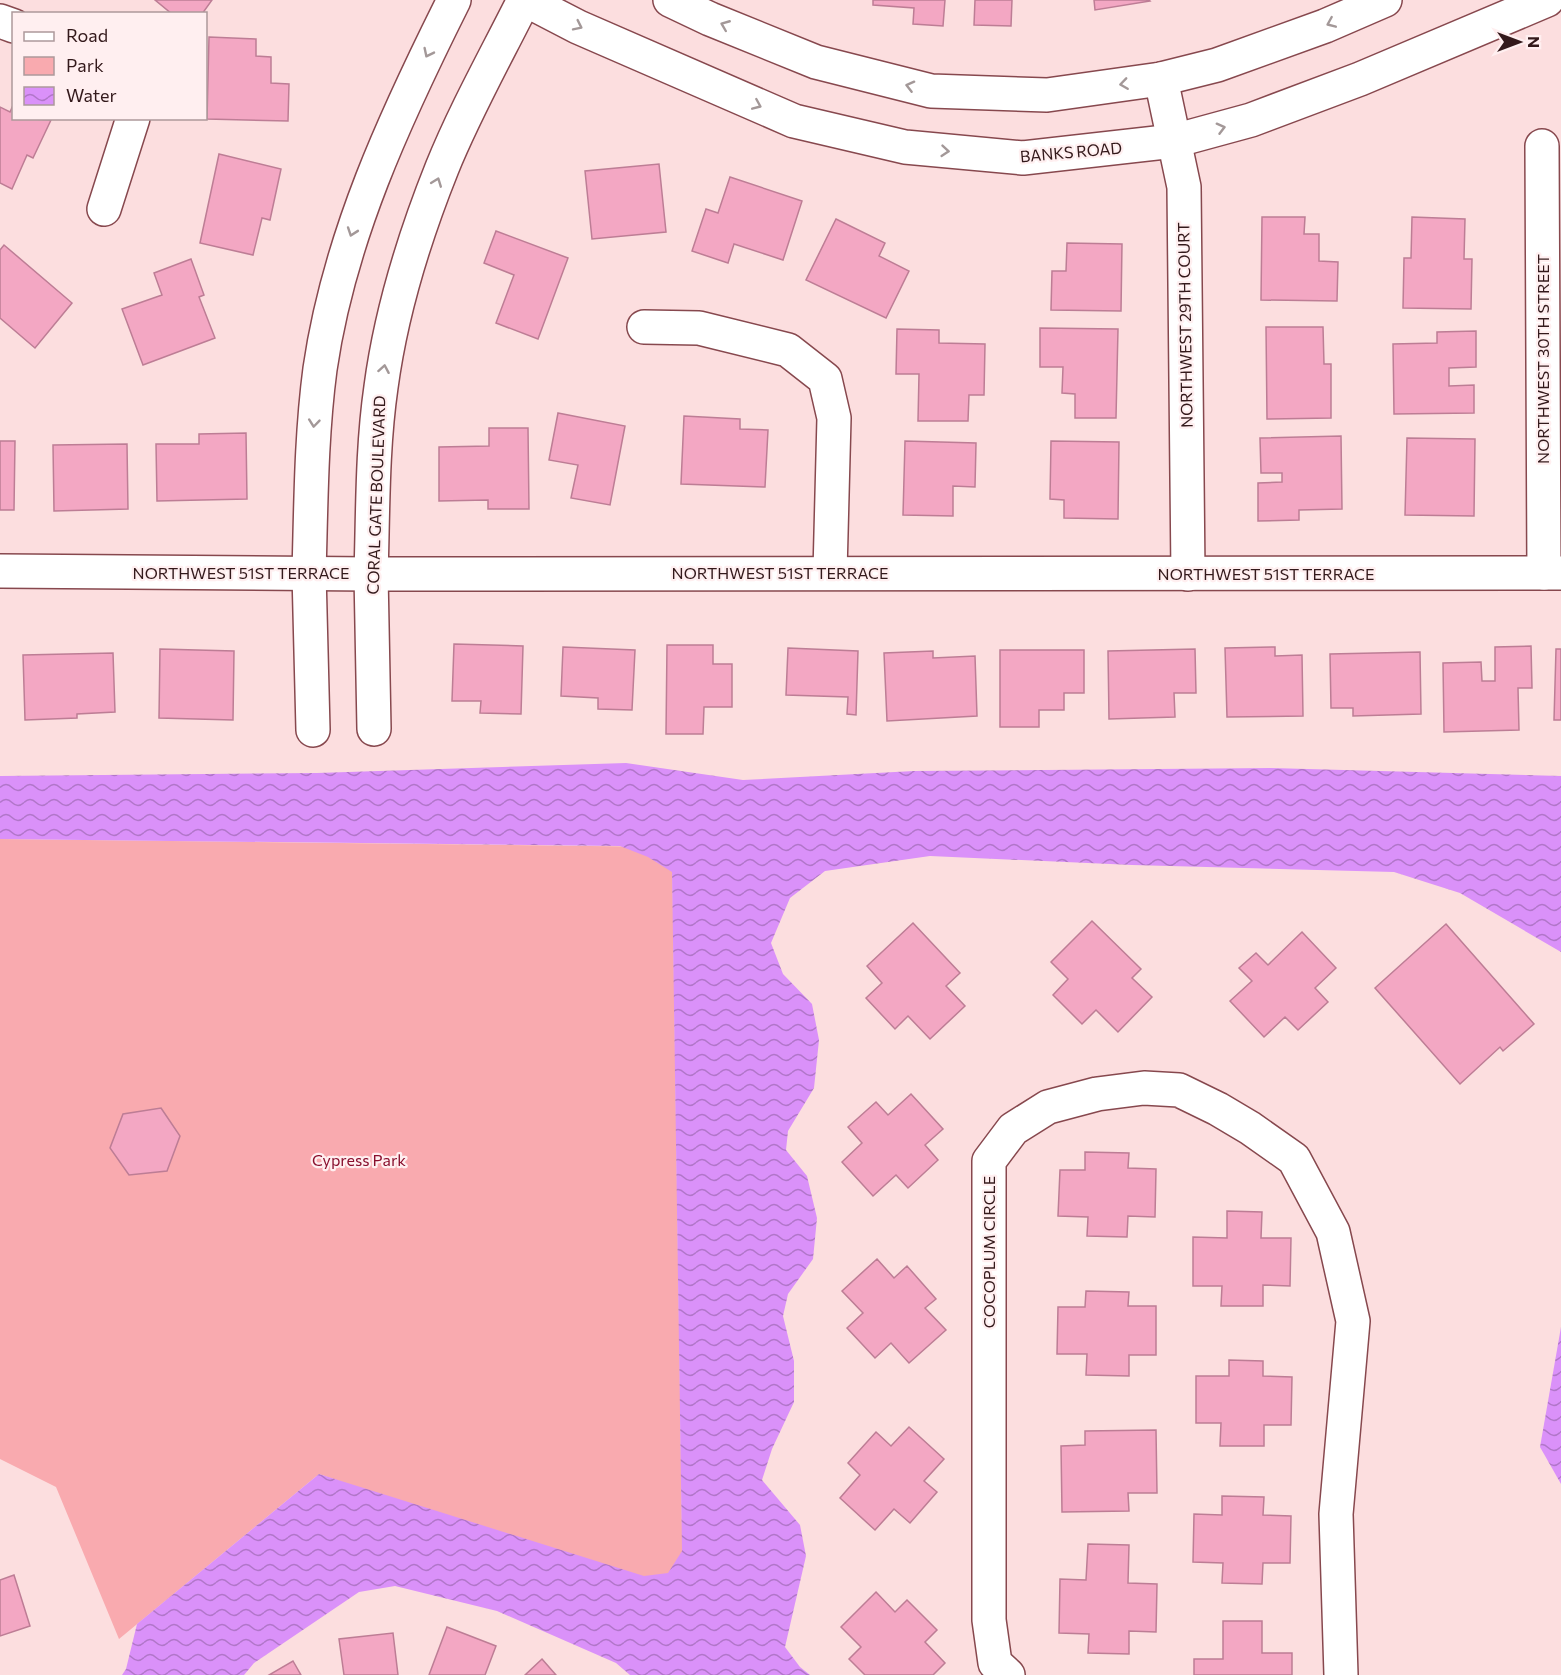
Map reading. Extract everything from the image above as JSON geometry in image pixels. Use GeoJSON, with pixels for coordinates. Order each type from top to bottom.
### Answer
{"type":"FeatureCollection","features":[{"type":"Feature","properties":{"kind":"street"},"geometry":{"type":"LineString","coordinates":[[313,730],[309,573],[313,433],[320,368],[346,252],[385,144],[454,0]]}},
{"type":"Feature","properties":{"kind":"street","name":"BANKS ROAD"},"geometry":{"type":"LineString","coordinates":[[525,0],[600,36],[794,121],[905,147],[1023,158],[1174,141],[1251,120],[1360,79],[1547,0]]}},
{"type":"Feature","properties":{"kind":"street","name":"CORAL GATE BOULEVARD"},"geometry":{"type":"LineString","coordinates":[[374,729],[371,574],[375,443],[381,387],[391,330],[405,276],[442,167],[525,0]]}},
{"type":"Feature","properties":{"kind":"street"},"geometry":{"type":"LineString","coordinates":[[669,0],[816,62],[931,91],[1047,95],[1161,79],[1217,65],[1325,26],[1385,0]]}},
{"type":"Feature","properties":{"kind":"street","name":"NORTHWEST 29TH COURT"},"geometry":{"type":"LineString","coordinates":[[1161,79],[1184,187],[1188,574]]}},
{"type":"Feature","properties":{"kind":"street"},"geometry":{"type":"LineString","coordinates":[[104,209],[132,120]]}},
{"type":"Feature","properties":{"kind":"street","name":"NORTHWEST 30TH STREET"},"geometry":{"type":"LineString","coordinates":[[1542,146],[1552,573]]}},
{"type":"Feature","properties":{"kind":"street"},"geometry":{"type":"LineString","coordinates":[[644,327],[699,328],[788,350],[825,379],[834,418],[830,572]]}},
{"type":"Feature","properties":{"kind":"street","name":"NORTHWEST 51ST TERRACE"},"geometry":{"type":"LineString","coordinates":[[0,572],[1552,573]]}},
{"type":"Feature","properties":{"kind":"street","name":"COCOPLUM CIRCLE"},"geometry":{"type":"LineString","coordinates":[[1008,1675],[995,1663],[989,1620],[989,1161],[1013,1129],[1048,1107],[1097,1094],[1144,1089],[1179,1090],[1218,1108],[1294,1160],[1333,1232],[1353,1321],[1336,1514],[1341,1675]]}},
{"type":"Feature","properties":{"kind":"green space","name":"Cypress Park"},"geometry":{"type":"Polygon","coordinates":[[[0,839],[672,847],[683,1599],[319,1474],[119,1639],[56,1487],[0,1459],[0,839]]]}},
{"type":"Feature","properties":{"kind":"water"},"geometry":{"type":"Polygon","coordinates":[[[626,763],[743,780],[914,771],[1271,768],[1561,776],[1561,952],[1460,893],[1394,872],[1132,865],[930,856],[825,871],[790,898],[771,943],[783,974],[812,1004],[819,1040],[814,1088],[788,1131],[786,1150],[807,1176],[817,1218],[813,1259],[788,1294],[783,1316],[794,1361],[794,1402],[772,1449],[762,1480],[800,1525],[806,1556],[785,1647],[800,1667],[810,1675],[630,1675],[616,1663],[497,1611],[395,1586],[359,1592],[254,1663],[244,1675],[122,1675],[126,1669],[137,1624],[319,1474],[644,1576],[668,1573],[682,1551],[672,872],[648,857],[620,846],[0,839],[0,776],[317,773],[626,763]]]}},
{"type":"Feature","properties":{"kind":"water"},"geometry":{"type":"Polygon","coordinates":[[[1561,1327],[1561,1484],[1540,1447],[1561,1327]]]}},
{"type":"Feature","properties":{"kind":"building"},"geometry":{"type":"Polygon","coordinates":[[[155,0],[212,0],[203,12],[170,12],[155,0]]]}},
{"type":"Feature","properties":{"kind":"building"},"geometry":{"type":"Polygon","coordinates":[[[873,0],[945,0],[943,26],[913,24],[914,8],[873,5],[873,0]]]}},
{"type":"Feature","properties":{"kind":"building"},"geometry":{"type":"Polygon","coordinates":[[[975,0],[1012,0],[1011,26],[974,25],[975,0]]]}},
{"type":"Feature","properties":{"kind":"building"},"geometry":{"type":"Polygon","coordinates":[[[1094,0],[1149,0],[1150,1],[1095,10],[1094,0]]]}},
{"type":"Feature","properties":{"kind":"building"},"geometry":{"type":"Polygon","coordinates":[[[209,37],[256,39],[256,56],[271,57],[271,83],[289,84],[288,121],[207,119],[209,37]]]}},
{"type":"Feature","properties":{"kind":"building"},"geometry":{"type":"Polygon","coordinates":[[[0,107],[10,112],[12,108],[12,120],[51,120],[33,158],[27,155],[12,189],[0,183],[0,107]]]}},
{"type":"Feature","properties":{"kind":"building"},"geometry":{"type":"Polygon","coordinates":[[[219,154],[281,169],[270,220],[262,218],[253,255],[200,243],[219,154]]]}},
{"type":"Feature","properties":{"kind":"building"},"geometry":{"type":"Polygon","coordinates":[[[659,164],[666,232],[592,239],[585,171],[659,164]]]}},
{"type":"Feature","properties":{"kind":"building"},"geometry":{"type":"Polygon","coordinates":[[[730,177],[802,201],[783,260],[734,244],[728,263],[692,251],[706,209],[718,213],[730,177]]]}},
{"type":"Feature","properties":{"kind":"building"},"geometry":{"type":"Polygon","coordinates":[[[1262,217],[1305,217],[1304,234],[1319,234],[1319,261],[1338,262],[1337,301],[1261,300],[1262,217]]]}},
{"type":"Feature","properties":{"kind":"building"},"geometry":{"type":"Polygon","coordinates":[[[1412,217],[1465,219],[1464,259],[1472,259],[1471,309],[1403,308],[1404,258],[1411,258],[1412,217]]]}},
{"type":"Feature","properties":{"kind":"building"},"geometry":{"type":"Polygon","coordinates":[[[836,219],[885,243],[879,256],[909,271],[886,318],[806,280],[836,219]]]}},
{"type":"Feature","properties":{"kind":"building"},"geometry":{"type":"Polygon","coordinates":[[[496,231],[568,258],[538,339],[496,323],[514,275],[484,263],[496,231]]]}},
{"type":"Feature","properties":{"kind":"building"},"geometry":{"type":"Polygon","coordinates":[[[1067,243],[1122,244],[1121,311],[1051,310],[1052,271],[1066,271],[1067,243]]]}},
{"type":"Feature","properties":{"kind":"building"},"geometry":{"type":"Polygon","coordinates":[[[4,245],[72,303],[35,348],[0,318],[0,250],[4,245]]]}},
{"type":"Feature","properties":{"kind":"building"},"geometry":{"type":"Polygon","coordinates":[[[191,259],[204,295],[199,297],[215,338],[143,365],[122,309],[162,295],[154,273],[191,259]]]}},
{"type":"Feature","properties":{"kind":"building"},"geometry":{"type":"Polygon","coordinates":[[[1266,327],[1323,327],[1324,364],[1331,364],[1331,418],[1267,419],[1266,327]]]}},
{"type":"Feature","properties":{"kind":"building"},"geometry":{"type":"Polygon","coordinates":[[[1040,328],[1118,329],[1116,418],[1075,418],[1075,394],[1062,393],[1063,367],[1040,367],[1040,328]]]}},
{"type":"Feature","properties":{"kind":"building"},"geometry":{"type":"Polygon","coordinates":[[[897,329],[939,330],[939,343],[985,344],[984,395],[969,395],[968,421],[918,421],[919,374],[896,374],[897,329]]]}},
{"type":"Feature","properties":{"kind":"building"},"geometry":{"type":"Polygon","coordinates":[[[1476,331],[1476,367],[1449,368],[1449,386],[1474,385],[1474,413],[1394,414],[1393,344],[1437,343],[1437,332],[1476,331]]]}},
{"type":"Feature","properties":{"kind":"building"},"geometry":{"type":"Polygon","coordinates":[[[558,413],[625,426],[610,505],[571,498],[578,465],[549,460],[558,413]]]}},
{"type":"Feature","properties":{"kind":"building"},"geometry":{"type":"Polygon","coordinates":[[[684,416],[740,419],[740,429],[768,430],[765,487],[681,484],[684,416]]]}},
{"type":"Feature","properties":{"kind":"building"},"geometry":{"type":"Polygon","coordinates":[[[489,428],[528,428],[529,509],[488,509],[488,500],[439,501],[439,447],[489,446],[489,428]]]}},
{"type":"Feature","properties":{"kind":"building"},"geometry":{"type":"Polygon","coordinates":[[[246,433],[247,499],[157,501],[156,444],[199,444],[199,434],[246,433]]]}},
{"type":"Feature","properties":{"kind":"building"},"geometry":{"type":"Polygon","coordinates":[[[1341,436],[1342,509],[1299,510],[1299,520],[1258,521],[1258,483],[1282,482],[1282,473],[1261,473],[1260,438],[1341,436]]]}},
{"type":"Feature","properties":{"kind":"building"},"geometry":{"type":"Polygon","coordinates":[[[1407,438],[1475,439],[1474,516],[1405,515],[1407,438]]]}},
{"type":"Feature","properties":{"kind":"building"},"geometry":{"type":"Polygon","coordinates":[[[0,441],[15,441],[14,510],[0,510],[0,441]]]}},
{"type":"Feature","properties":{"kind":"building"},"geometry":{"type":"Polygon","coordinates":[[[905,441],[976,443],[975,487],[953,486],[953,516],[903,515],[905,441]]]}},
{"type":"Feature","properties":{"kind":"building"},"geometry":{"type":"Polygon","coordinates":[[[1051,441],[1119,442],[1118,519],[1064,518],[1064,500],[1050,499],[1051,441]]]}},
{"type":"Feature","properties":{"kind":"building"},"geometry":{"type":"Polygon","coordinates":[[[127,444],[128,509],[54,511],[53,445],[127,444]]]}},
{"type":"Feature","properties":{"kind":"building"},"geometry":{"type":"Polygon","coordinates":[[[454,644],[523,646],[521,714],[480,713],[481,701],[452,701],[454,644]]]}},
{"type":"Feature","properties":{"kind":"building"},"geometry":{"type":"Polygon","coordinates":[[[667,645],[713,645],[713,664],[732,664],[732,707],[704,707],[703,734],[666,734],[667,645]]]}},
{"type":"Feature","properties":{"kind":"building"},"geometry":{"type":"Polygon","coordinates":[[[1531,646],[1532,688],[1518,688],[1519,730],[1444,732],[1443,663],[1481,662],[1482,681],[1495,681],[1495,647],[1531,646]]]}},
{"type":"Feature","properties":{"kind":"building"},"geometry":{"type":"Polygon","coordinates":[[[563,647],[635,650],[632,710],[598,709],[598,698],[561,696],[563,647]]]}},
{"type":"Feature","properties":{"kind":"building"},"geometry":{"type":"Polygon","coordinates":[[[1275,647],[1275,656],[1302,655],[1303,716],[1227,717],[1225,648],[1275,647]]]}},
{"type":"Feature","properties":{"kind":"building"},"geometry":{"type":"Polygon","coordinates":[[[788,648],[858,651],[856,715],[847,714],[848,697],[786,695],[788,648]]]}},
{"type":"Feature","properties":{"kind":"building"},"geometry":{"type":"Polygon","coordinates":[[[160,649],[234,651],[233,720],[159,718],[160,649]]]}},
{"type":"Feature","properties":{"kind":"building"},"geometry":{"type":"Polygon","coordinates":[[[1195,649],[1196,693],[1174,693],[1175,717],[1109,719],[1108,651],[1195,649]]]}},
{"type":"Feature","properties":{"kind":"building"},"geometry":{"type":"Polygon","coordinates":[[[1556,649],[1561,649],[1561,720],[1554,720],[1556,649]]]}},
{"type":"Feature","properties":{"kind":"building"},"geometry":{"type":"Polygon","coordinates":[[[1000,650],[1084,650],[1084,693],[1064,693],[1064,710],[1039,710],[1039,727],[1000,727],[1000,650]]]}},
{"type":"Feature","properties":{"kind":"building"},"geometry":{"type":"Polygon","coordinates":[[[933,651],[933,658],[975,656],[977,716],[887,721],[884,653],[933,651]]]}},
{"type":"Feature","properties":{"kind":"building"},"geometry":{"type":"Polygon","coordinates":[[[1420,652],[1421,714],[1353,716],[1353,708],[1331,708],[1330,654],[1420,652]]]}},
{"type":"Feature","properties":{"kind":"building"},"geometry":{"type":"Polygon","coordinates":[[[113,653],[115,712],[77,714],[77,718],[25,720],[23,655],[113,653]]]}},
{"type":"Feature","properties":{"kind":"building"},"geometry":{"type":"Polygon","coordinates":[[[1092,921],[1141,969],[1132,978],[1152,997],[1118,1032],[1096,1010],[1082,1024],[1053,995],[1068,979],[1051,962],[1092,921]]]}},
{"type":"Feature","properties":{"kind":"building"},"geometry":{"type":"Polygon","coordinates":[[[913,923],[960,973],[946,986],[965,1006],[930,1039],[908,1016],[895,1029],[866,998],[882,983],[867,966],[913,923]]]}},
{"type":"Feature","properties":{"kind":"building"},"geometry":{"type":"Polygon","coordinates":[[[1446,924],[1534,1024],[1503,1051],[1500,1047],[1460,1084],[1375,988],[1446,924]]]}},
{"type":"Feature","properties":{"kind":"building"},"geometry":{"type":"Polygon","coordinates":[[[1302,932],[1336,968],[1315,988],[1328,1002],[1298,1030],[1285,1017],[1264,1037],[1230,1001],[1252,981],[1239,968],[1256,953],[1268,965],[1302,932]]]}},
{"type":"Feature","properties":{"kind":"building"},"geometry":{"type":"Polygon","coordinates":[[[911,1094],[943,1129],[925,1145],[938,1160],[908,1188],[896,1175],[873,1196],[842,1162],[862,1143],[848,1127],[876,1102],[888,1115],[911,1094]]]}},
{"type":"Feature","properties":{"kind":"building"},"geometry":{"type":"Polygon","coordinates":[[[161,1108],[180,1136],[167,1171],[129,1175],[110,1148],[123,1114],[161,1108]]]}},
{"type":"Feature","properties":{"kind":"building"},"geometry":{"type":"Polygon","coordinates":[[[1085,1152],[1129,1153],[1128,1168],[1156,1169],[1155,1217],[1128,1216],[1127,1237],[1087,1236],[1088,1217],[1058,1216],[1060,1170],[1085,1170],[1085,1152]]]}},
{"type":"Feature","properties":{"kind":"building"},"geometry":{"type":"Polygon","coordinates":[[[1227,1211],[1262,1212],[1261,1238],[1291,1238],[1290,1286],[1263,1285],[1263,1306],[1221,1306],[1222,1286],[1193,1286],[1193,1237],[1227,1238],[1227,1211]]]}},
{"type":"Feature","properties":{"kind":"building"},"geometry":{"type":"Polygon","coordinates":[[[877,1259],[894,1278],[907,1266],[936,1299],[925,1308],[946,1330],[909,1363],[891,1343],[875,1358],[847,1328],[863,1313],[842,1291],[877,1259]]]}},
{"type":"Feature","properties":{"kind":"building"},"geometry":{"type":"Polygon","coordinates":[[[1086,1291],[1129,1292],[1128,1306],[1156,1306],[1156,1355],[1129,1355],[1129,1376],[1086,1375],[1087,1354],[1057,1354],[1058,1307],[1085,1307],[1086,1291]]]}},
{"type":"Feature","properties":{"kind":"building"},"geometry":{"type":"Polygon","coordinates":[[[1229,1360],[1263,1361],[1263,1376],[1292,1377],[1291,1425],[1264,1425],[1264,1446],[1220,1446],[1221,1423],[1196,1423],[1196,1376],[1229,1376],[1229,1360]]]}},
{"type":"Feature","properties":{"kind":"building"},"geometry":{"type":"Polygon","coordinates":[[[909,1427],[944,1459],[924,1481],[937,1492],[910,1523],[894,1509],[875,1530],[840,1498],[860,1475],[848,1463],[876,1432],[891,1446],[909,1427]]]}},
{"type":"Feature","properties":{"kind":"building"},"geometry":{"type":"Polygon","coordinates":[[[1156,1430],[1157,1493],[1128,1493],[1129,1511],[1062,1512],[1061,1446],[1085,1445],[1085,1431],[1156,1430]]]}},
{"type":"Feature","properties":{"kind":"building"},"geometry":{"type":"Polygon","coordinates":[[[1222,1496],[1264,1497],[1263,1515],[1291,1516],[1290,1563],[1263,1563],[1262,1584],[1222,1583],[1223,1563],[1193,1562],[1194,1514],[1222,1515],[1222,1496]]]}},
{"type":"Feature","properties":{"kind":"building"},"geometry":{"type":"Polygon","coordinates":[[[1088,1544],[1129,1545],[1128,1583],[1157,1584],[1156,1632],[1129,1631],[1129,1654],[1088,1653],[1089,1634],[1059,1633],[1060,1579],[1086,1580],[1088,1544]]]}},
{"type":"Feature","properties":{"kind":"building"},"geometry":{"type":"Polygon","coordinates":[[[14,1575],[30,1626],[0,1636],[0,1580],[14,1575]]]}},
{"type":"Feature","properties":{"kind":"building"},"geometry":{"type":"Polygon","coordinates":[[[876,1592],[895,1612],[907,1600],[937,1630],[925,1642],[945,1663],[933,1675],[865,1675],[849,1659],[861,1647],[841,1627],[876,1592]]]}},
{"type":"Feature","properties":{"kind":"building"},"geometry":{"type":"Polygon","coordinates":[[[1223,1621],[1262,1621],[1262,1653],[1292,1653],[1292,1675],[1194,1675],[1194,1659],[1223,1659],[1223,1621]]]}},
{"type":"Feature","properties":{"kind":"building"},"geometry":{"type":"Polygon","coordinates":[[[447,1627],[496,1646],[485,1675],[429,1675],[447,1627]]]}},
{"type":"Feature","properties":{"kind":"building"},"geometry":{"type":"Polygon","coordinates":[[[393,1633],[398,1675],[344,1675],[339,1639],[393,1633]]]}},
{"type":"Feature","properties":{"kind":"building"},"geometry":{"type":"Polygon","coordinates":[[[542,1659],[556,1675],[525,1675],[542,1659]]]}},
{"type":"Feature","properties":{"kind":"building"},"geometry":{"type":"Polygon","coordinates":[[[293,1661],[301,1675],[269,1675],[293,1661]]]}}]}
